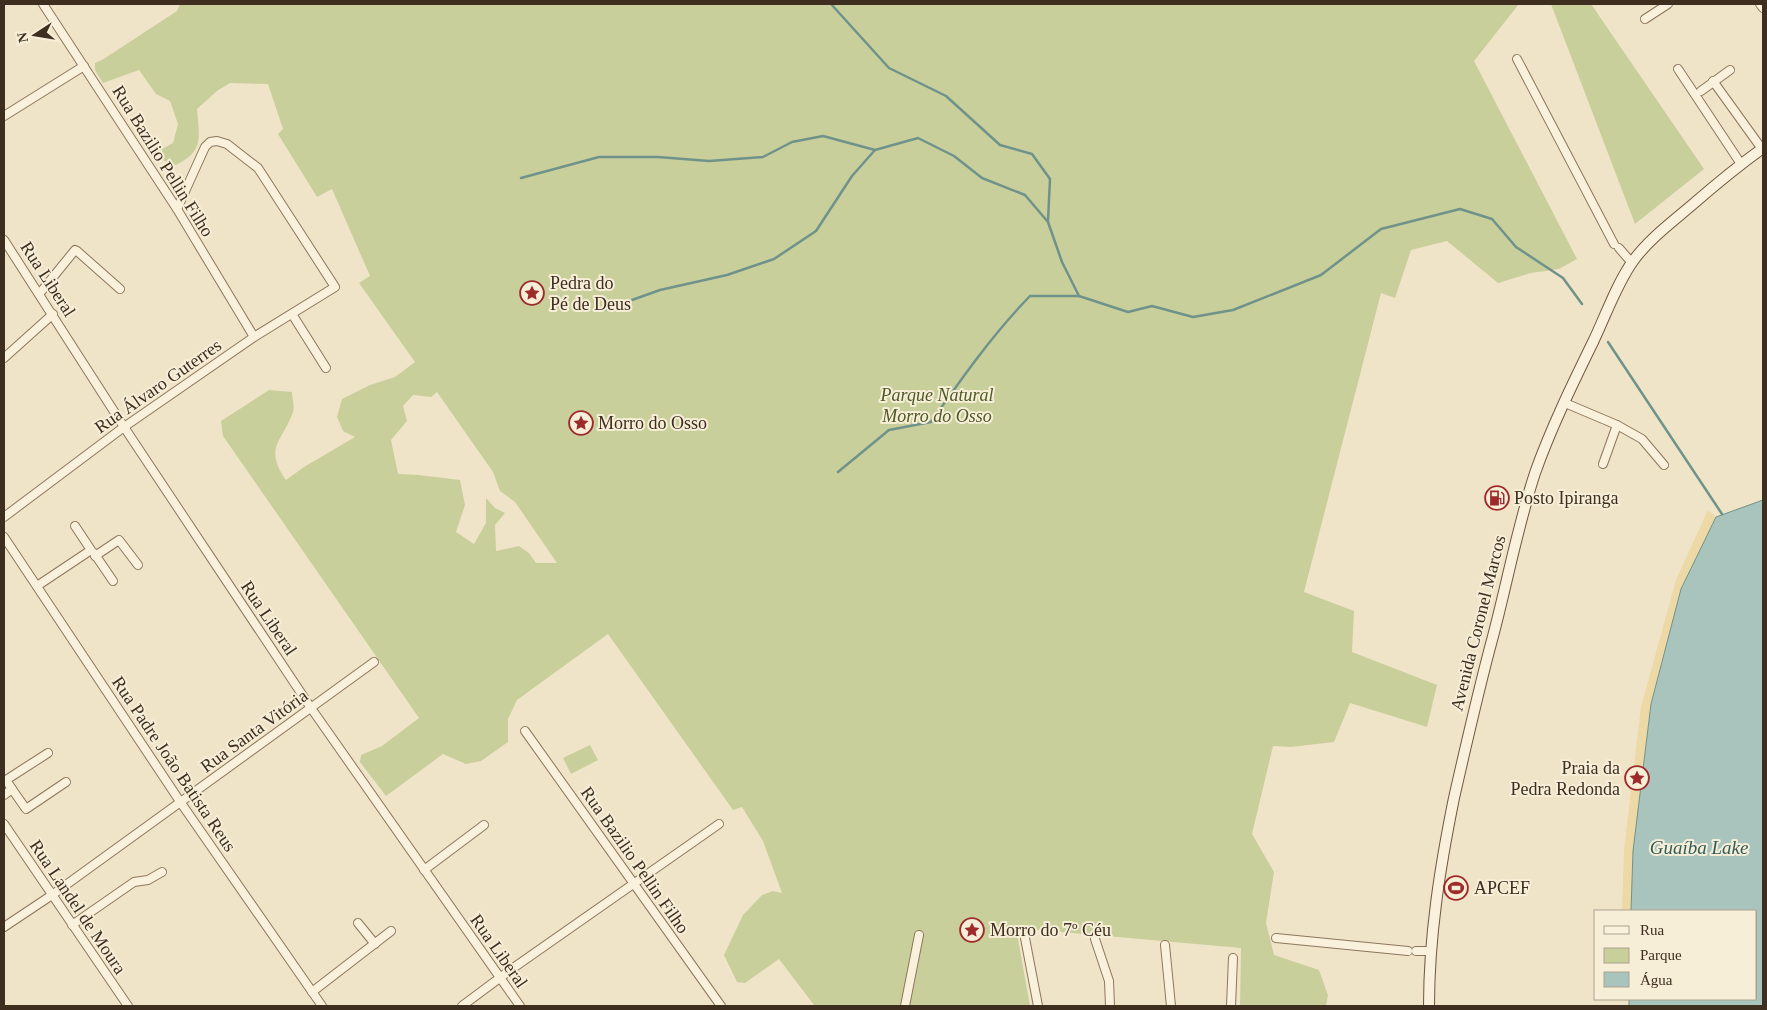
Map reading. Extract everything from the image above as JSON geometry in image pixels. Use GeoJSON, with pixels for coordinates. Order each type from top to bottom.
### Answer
{"type":"FeatureCollection","features":[{"type":"Feature","properties":{"kind":"main road","name":"Avenida Coronel Marcos"},"geometry":{"type":"LineString","coordinates":[[1429,1006],[1436,894],[1475,701],[1519,528],[1536,473],[1555,423],[1566,403],[1614,295],[1640,252],[1667,226],[1741,164],[1763,149]]}},
{"type":"Feature","properties":{"kind":"street","name":"Rua Bazilio Pellin Filho"},"geometry":{"type":"LineString","coordinates":[[43,4],[177,209],[254,338]]}},
{"type":"Feature","properties":{"kind":"street"},"geometry":{"type":"LineString","coordinates":[[1646,19],[1668,4]]}},
{"type":"Feature","properties":{"kind":"street"},"geometry":{"type":"LineString","coordinates":[[1760,4],[1763,8]]}},
{"type":"Feature","properties":{"kind":"street"},"geometry":{"type":"LineString","coordinates":[[1517,58],[1617,246],[1632,263]]}},
{"type":"Feature","properties":{"kind":"street"},"geometry":{"type":"LineString","coordinates":[[4,116],[84,66]]}},
{"type":"Feature","properties":{"kind":"street"},"geometry":{"type":"LineString","coordinates":[[1678,69],[1741,164]]}},
{"type":"Feature","properties":{"kind":"street"},"geometry":{"type":"LineString","coordinates":[[1701,91],[1730,70]]}},
{"type":"Feature","properties":{"kind":"street"},"geometry":{"type":"LineString","coordinates":[[1713,82],[1763,149]]}},
{"type":"Feature","properties":{"kind":"street","name":"Rua Álvaro Guterres"},"geometry":{"type":"LineString","coordinates":[[4,517],[124,427],[254,338],[335,288],[258,168],[227,144],[217,141],[210,142],[205,147],[177,209]]}},
{"type":"Feature","properties":{"kind":"street","name":"Rua Liberal"},"geometry":{"type":"LineString","coordinates":[[4,240],[124,427],[311,708],[520,1006]]}},
{"type":"Feature","properties":{"kind":"street"},"geometry":{"type":"LineString","coordinates":[[40,294],[74,250],[120,289]]}},
{"type":"Feature","properties":{"kind":"street"},"geometry":{"type":"LineString","coordinates":[[4,358],[53,314]]}},
{"type":"Feature","properties":{"kind":"street"},"geometry":{"type":"LineString","coordinates":[[292,314],[326,368]]}},
{"type":"Feature","properties":{"kind":"street"},"geometry":{"type":"LineString","coordinates":[[1566,403],[1617,425],[1642,439],[1664,465]]}},
{"type":"Feature","properties":{"kind":"street"},"geometry":{"type":"LineString","coordinates":[[1603,464],[1617,425]]}},
{"type":"Feature","properties":{"kind":"street"},"geometry":{"type":"LineString","coordinates":[[75,526],[113,581]]}},
{"type":"Feature","properties":{"kind":"street","name":"Rua Padre João Batista Reus"},"geometry":{"type":"LineString","coordinates":[[4,537],[181,803],[322,1006]]}},
{"type":"Feature","properties":{"kind":"street"},"geometry":{"type":"LineString","coordinates":[[37,586],[93,553],[120,540],[138,565]]}},
{"type":"Feature","properties":{"kind":"street","name":"Rua Santa Vitória"},"geometry":{"type":"LineString","coordinates":[[4,926],[52,895],[181,803],[374,662]]}},
{"type":"Feature","properties":{"kind":"street","name":"Rua Bazilio Pellin Filho"},"geometry":{"type":"LineString","coordinates":[[525,731],[721,1006]]}},
{"type":"Feature","properties":{"kind":"street"},"geometry":{"type":"LineString","coordinates":[[48,753],[6,780],[26,809],[66,782]]}},
{"type":"Feature","properties":{"kind":"street"},"geometry":{"type":"LineString","coordinates":[[4,795],[12,789]]}},
{"type":"Feature","properties":{"kind":"street","name":"Rua Landel de Moura"},"geometry":{"type":"LineString","coordinates":[[4,824],[128,1006]]}},
{"type":"Feature","properties":{"kind":"street"},"geometry":{"type":"LineString","coordinates":[[462,1006],[499,977],[719,824]]}},
{"type":"Feature","properties":{"kind":"street"},"geometry":{"type":"LineString","coordinates":[[424,870],[484,825]]}},
{"type":"Feature","properties":{"kind":"street"},"geometry":{"type":"LineString","coordinates":[[72,925],[134,882],[148,880],[162,872]]}},
{"type":"Feature","properties":{"kind":"street"},"geometry":{"type":"LineString","coordinates":[[358,923],[374,944]]}},
{"type":"Feature","properties":{"kind":"street"},"geometry":{"type":"LineString","coordinates":[[312,992],[391,932]]}},
{"type":"Feature","properties":{"kind":"street"},"geometry":{"type":"LineString","coordinates":[[906,1006],[919,935]]}},
{"type":"Feature","properties":{"kind":"street"},"geometry":{"type":"LineString","coordinates":[[1025,938],[1038,1006]]}},
{"type":"Feature","properties":{"kind":"street"},"geometry":{"type":"LineString","coordinates":[[1276,938],[1412,951],[1431,951]]}},
{"type":"Feature","properties":{"kind":"street"},"geometry":{"type":"LineString","coordinates":[[1095,939],[1109,981],[1110,1006]]}},
{"type":"Feature","properties":{"kind":"street"},"geometry":{"type":"LineString","coordinates":[[1165,945],[1171,1006]]}},
{"type":"Feature","properties":{"kind":"street"},"geometry":{"type":"LineString","coordinates":[[1231,1006],[1233,958]]}},
{"type":"Feature","properties":{"kind":"green space","name":"Parque Natural Morro do Osso"},"geometry":{"type":"Polygon","coordinates":[[[180,4],[1519,4],[1474,61],[1577,259],[1559,269],[1531,273],[1498,283],[1447,241],[1411,250],[1395,298],[1381,293],[1304,592],[1354,611],[1352,652],[1437,685],[1427,727],[1350,703],[1334,742],[1291,747],[1273,746],[1252,834],[1274,872],[1266,923],[1274,955],[1319,970],[1328,995],[1326,1006],[1240,1006],[1241,948],[1016,928],[1030,1006],[812,1006],[814,1005],[779,959],[745,983],[737,982],[724,955],[743,915],[762,895],[773,891],[782,893],[763,841],[742,807],[733,810],[608,634],[517,700],[508,719],[508,742],[481,761],[466,764],[443,754],[386,796],[360,762],[361,755],[382,746],[419,718],[223,436],[221,421],[269,390],[292,392],[293,412],[275,452],[279,469],[286,480],[304,467],[355,437],[343,431],[337,417],[342,399],[370,385],[395,377],[415,362],[359,283],[370,276],[332,189],[317,197],[278,134],[283,129],[268,84],[230,83],[217,91],[197,109],[199,135],[196,148],[185,160],[176,165],[162,160],[162,149],[173,143],[178,124],[170,101],[156,94],[139,70],[103,83],[95,70],[95,63],[177,11],[180,4]],[[437,392],[431,397],[413,395],[403,406],[407,421],[391,440],[398,474],[460,480],[465,505],[456,532],[474,544],[486,523],[486,498],[495,508],[505,513],[495,525],[496,551],[519,546],[529,553],[536,563],[557,563],[515,502],[500,491],[493,472],[437,392]]]}},
{"type":"Feature","properties":{"kind":"green space"},"geometry":{"type":"Polygon","coordinates":[[[1551,4],[1591,4],[1704,169],[1635,224],[1551,4]]]}},
{"type":"Feature","properties":{"kind":"green space"},"geometry":{"type":"Polygon","coordinates":[[[590,745],[598,760],[571,774],[563,758],[590,745]]]}},
{"type":"Feature","properties":{"kind":"sand","name":"Praia da Pedra Redonda"},"geometry":{"type":"Polygon","coordinates":[[[1708,510],[1716,517],[1681,589],[1651,704],[1633,851],[1631,910],[1622,910],[1624,850],[1641,707],[1676,580],[1708,510]]]}},
{"type":"Feature","properties":{"kind":"water","name":"Guaíba Lake"},"geometry":{"type":"Polygon","coordinates":[[[1763,500],[1763,1006],[1629,1006],[1629,1000],[1757,1000],[1757,910],[1631,910],[1633,851],[1651,704],[1681,589],[1716,517],[1763,500]]]}},
{"type":"Feature","properties":{"kind":"waterway"},"geometry":{"type":"LineString","coordinates":[[831,4],[889,68],[946,96],[1000,145],[1032,154],[1050,179],[1048,221]]}},
{"type":"Feature","properties":{"kind":"waterway"},"geometry":{"type":"LineString","coordinates":[[521,178],[599,157],[658,157],[709,161],[763,157],[792,142],[823,136],[875,150]]}},
{"type":"Feature","properties":{"kind":"waterway"},"geometry":{"type":"LineString","coordinates":[[604,310],[660,290],[727,275],[774,259],[816,231],[852,176],[875,150],[918,138],[954,156],[982,178],[1025,195],[1048,222],[1062,262],[1079,296],[1128,312],[1152,306],[1193,317],[1233,310],[1321,275],[1381,229],[1460,209],[1492,219],[1516,247],[1563,278],[1582,304]]}},
{"type":"Feature","properties":{"kind":"waterway"},"geometry":{"type":"LineString","coordinates":[[838,472],[889,430],[931,422],[991,341],[1030,296],[1079,296]]}},
{"type":"Feature","properties":{"kind":"waterway"},"geometry":{"type":"LineString","coordinates":[[1608,342],[1722,514]]}},
{"type":"Feature","properties":{"kind":"place","name":"Pedra do Pé de Deus"},"geometry":{"type":"Point","coordinates":[532,293]}},
{"type":"Feature","properties":{"kind":"place","name":"Morro do Osso"},"geometry":{"type":"Point","coordinates":[581,423]}},
{"type":"Feature","properties":{"kind":"place","name":"Posto Ipiranga"},"geometry":{"type":"Point","coordinates":[1497,498]}},
{"type":"Feature","properties":{"kind":"place","name":"Praia da Pedra Redonda"},"geometry":{"type":"Point","coordinates":[1637,778]}},
{"type":"Feature","properties":{"kind":"place","name":"APCEF"},"geometry":{"type":"Point","coordinates":[1456,888]}},
{"type":"Feature","properties":{"kind":"place","name":"Morro do 7º Céu"},"geometry":{"type":"Point","coordinates":[972,930]}}]}
